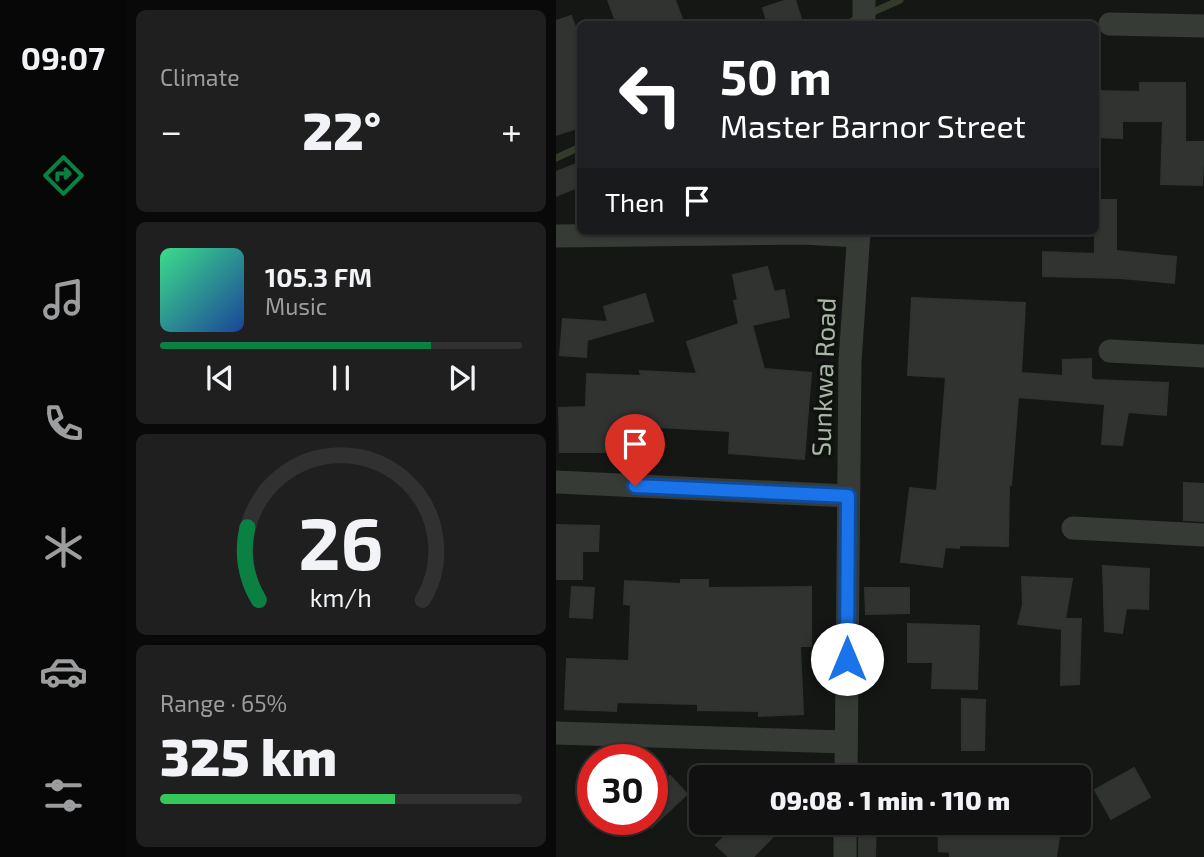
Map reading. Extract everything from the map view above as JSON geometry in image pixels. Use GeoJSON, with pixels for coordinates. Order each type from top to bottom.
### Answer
{"type":"FeatureCollection","features":[{"type":"Feature","properties":{"kind":"street"},"geometry":{"type":"LineString","coordinates":[[1110,24],[1204,26]]}},
{"type":"Feature","properties":{"kind":"street"},"geometry":{"type":"LineString","coordinates":[[556,236],[638,235]]}},
{"type":"Feature","properties":{"kind":"street","name":"Sunkwa Road"},"geometry":{"type":"LineString","coordinates":[[846,765],[850,361],[859,235]]}},
{"type":"Feature","properties":{"kind":"street"},"geometry":{"type":"LineString","coordinates":[[1110,351],[1204,356]]}},
{"type":"Feature","properties":{"kind":"street"},"geometry":{"type":"LineString","coordinates":[[556,482],[848,496]]}},
{"type":"Feature","properties":{"kind":"street"},"geometry":{"type":"LineString","coordinates":[[1073,528],[1204,535]]}},
{"type":"Feature","properties":{"kind":"street"},"geometry":{"type":"LineString","coordinates":[[556,733],[846,742]]}},
{"type":"Feature","properties":{"kind":"street"},"geometry":{"type":"LineString","coordinates":[[845,835],[845,857]]}},
{"type":"Feature","properties":{"kind":"building"},"geometry":{"type":"Polygon","coordinates":[[[608,0],[675,0],[682,19],[676,21],[616,21],[608,0]]]}},
{"type":"Feature","properties":{"kind":"building"},"geometry":{"type":"Polygon","coordinates":[[[795,0],[801,19],[767,21],[763,8],[795,0]]]}},
{"type":"Feature","properties":{"kind":"building"},"geometry":{"type":"Polygon","coordinates":[[[571,16],[577,32],[577,128],[556,135],[556,21],[571,16]]]}},
{"type":"Feature","properties":{"kind":"building"},"geometry":{"type":"Polygon","coordinates":[[[1140,83],[1185,83],[1185,142],[1204,142],[1202,185],[1161,184],[1163,121],[1122,121],[1122,138],[1099,137],[1099,91],[1140,92],[1140,83]]]}},
{"type":"Feature","properties":{"kind":"building"},"geometry":{"type":"Polygon","coordinates":[[[576,164],[577,187],[556,196],[556,172],[576,164]]]}},
{"type":"Feature","properties":{"kind":"building"},"geometry":{"type":"Polygon","coordinates":[[[1099,200],[1116,200],[1116,251],[1176,257],[1174,283],[1121,278],[1043,276],[1043,252],[1095,254],[1095,235],[1099,235],[1099,200]]]}},
{"type":"Feature","properties":{"kind":"building"},"geometry":{"type":"Polygon","coordinates":[[[767,267],[774,292],[784,290],[789,317],[752,325],[764,369],[811,373],[804,459],[729,453],[730,431],[623,425],[622,452],[560,452],[559,408],[586,407],[587,374],[641,376],[640,371],[697,374],[687,342],[739,324],[734,301],[738,300],[733,275],[767,267]]]}},
{"type":"Feature","properties":{"kind":"building"},"geometry":{"type":"Polygon","coordinates":[[[645,294],[653,321],[587,340],[586,357],[560,355],[563,319],[608,322],[604,307],[645,294]]]}},
{"type":"Feature","properties":{"kind":"building"},"geometry":{"type":"Polygon","coordinates":[[[912,298],[1025,303],[1021,373],[1063,376],[1063,360],[1091,359],[1091,378],[1094,380],[1168,383],[1166,415],[1128,412],[1122,445],[1102,444],[1105,404],[1018,397],[1009,485],[1008,546],[945,547],[942,567],[901,562],[910,488],[937,491],[946,377],[908,375],[912,298]]]}},
{"type":"Feature","properties":{"kind":"building"},"geometry":{"type":"Polygon","coordinates":[[[1184,483],[1204,484],[1204,521],[1184,520],[1184,483]]]}},
{"type":"Feature","properties":{"kind":"building"},"geometry":{"type":"Polygon","coordinates":[[[556,525],[599,526],[598,551],[582,551],[582,579],[556,579],[556,525]]]}},
{"type":"Feature","properties":{"kind":"building"},"geometry":{"type":"Polygon","coordinates":[[[1103,566],[1149,569],[1148,609],[1126,608],[1122,633],[1105,631],[1103,566]]]}},
{"type":"Feature","properties":{"kind":"building"},"geometry":{"type":"Polygon","coordinates":[[[1022,577],[1072,579],[1065,619],[1081,619],[1079,684],[1061,685],[1062,629],[1018,624],[1023,605],[1022,577]]]}},
{"type":"Feature","properties":{"kind":"building"},"geometry":{"type":"Polygon","coordinates":[[[681,580],[708,580],[708,588],[811,587],[811,646],[800,646],[803,714],[759,716],[759,711],[698,710],[698,704],[617,702],[616,711],[565,709],[567,659],[629,661],[631,605],[624,604],[625,581],[681,584],[681,580]]]}},
{"type":"Feature","properties":{"kind":"building"},"geometry":{"type":"Polygon","coordinates":[[[572,587],[594,588],[592,618],[570,617],[572,587]]]}},
{"type":"Feature","properties":{"kind":"building"},"geometry":{"type":"Polygon","coordinates":[[[865,588],[909,588],[909,613],[866,614],[865,588]]]}},
{"type":"Feature","properties":{"kind":"building"},"geometry":{"type":"Polygon","coordinates":[[[908,624],[979,626],[977,689],[932,688],[933,662],[908,662],[908,624]]]}},
{"type":"Feature","properties":{"kind":"building"},"geometry":{"type":"Polygon","coordinates":[[[962,699],[985,700],[984,750],[962,750],[962,699]]]}},
{"type":"Feature","properties":{"kind":"building"},"geometry":{"type":"Polygon","coordinates":[[[1134,768],[1150,797],[1111,819],[1095,790],[1134,768]]]}},
{"type":"Feature","properties":{"kind":"building"},"geometry":{"type":"Polygon","coordinates":[[[670,776],[687,794],[668,812],[670,776]]]}},
{"type":"Feature","properties":{"kind":"building"},"geometry":{"type":"Polygon","coordinates":[[[726,835],[774,835],[753,857],[729,857],[716,845],[726,835]]]}},
{"type":"Feature","properties":{"kind":"building"},"geometry":{"type":"Polygon","coordinates":[[[859,835],[876,835],[875,857],[859,857],[859,835]]]}},
{"type":"Feature","properties":{"kind":"building"},"geometry":{"type":"Polygon","coordinates":[[[938,835],[1059,835],[1056,857],[950,857],[950,852],[939,851],[938,835]]]}},
{"type":"Feature","properties":{"kind":"waterway"},"geometry":{"type":"LineString","coordinates":[[853,21],[900,0]]}},
{"type":"Feature","properties":{"kind":"waterway"},"geometry":{"type":"LineString","coordinates":[[556,158],[577,148]]}},
{"type":"Feature","properties":{"kind":"route"},"geometry":{"type":"LineString","coordinates":[[635,486],[848,496],[847,659]]}}]}
